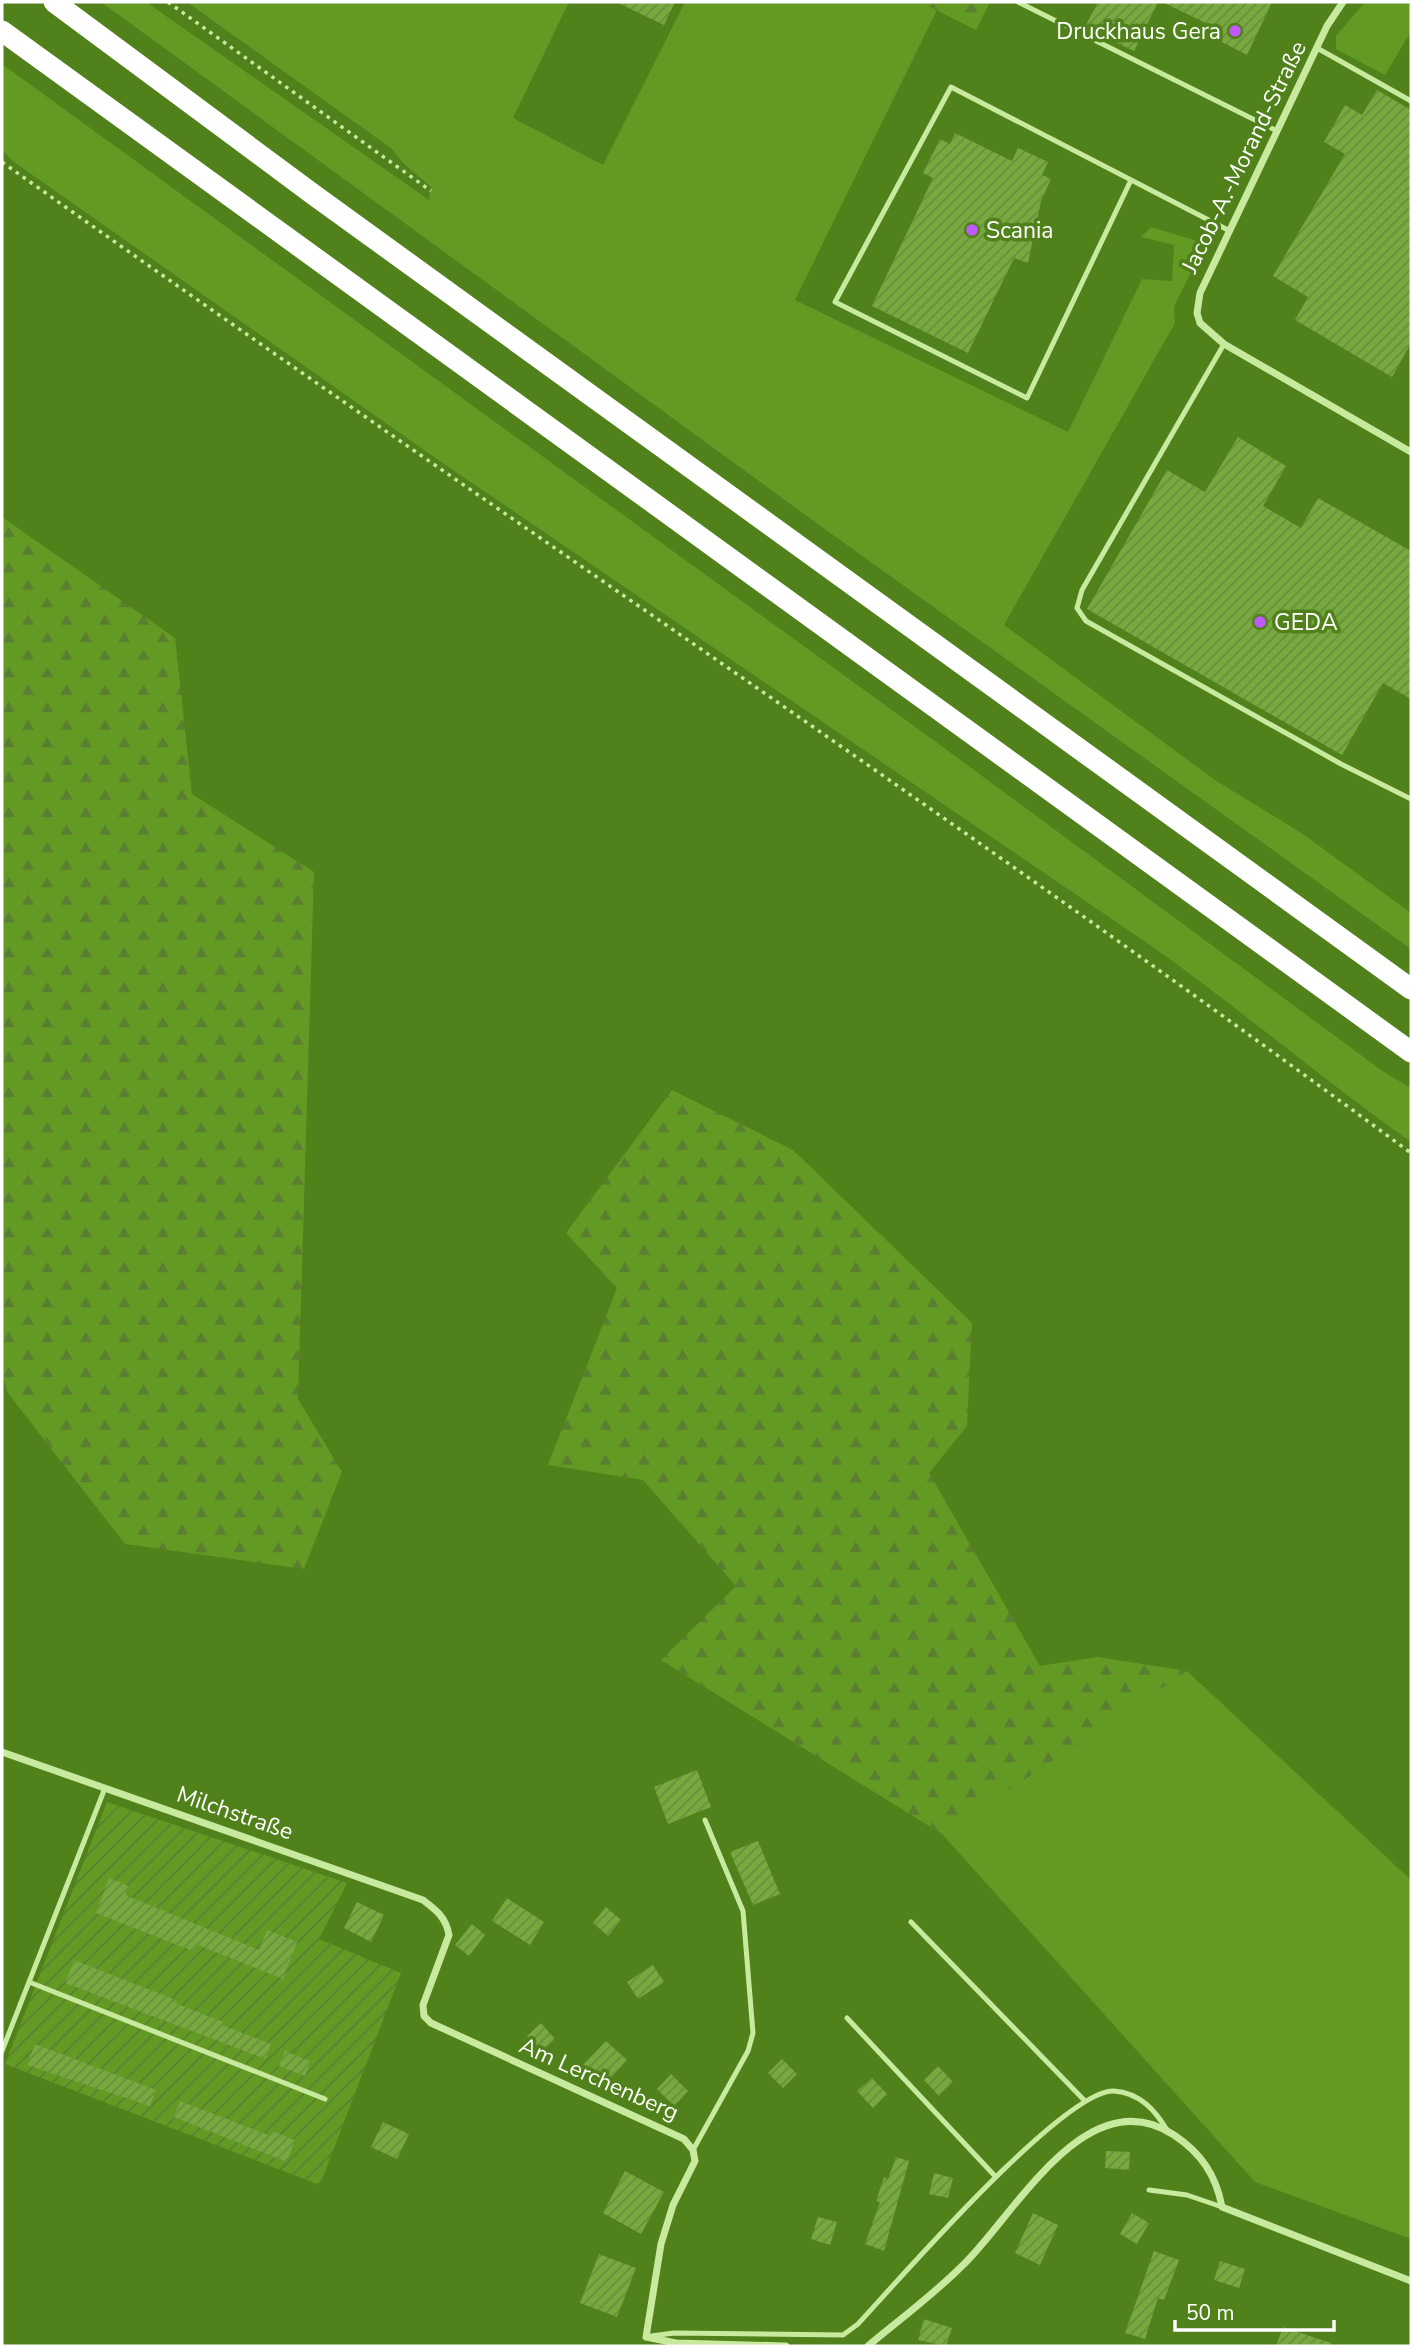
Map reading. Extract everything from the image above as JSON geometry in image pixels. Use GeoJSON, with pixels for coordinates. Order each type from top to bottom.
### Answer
{"type":"FeatureCollection","features":[{"type":"Feature","properties":{"kind":"highway"},"geometry":{"type":"LineString","coordinates":[[54,2],[314,195],[1411,989]]}},
{"type":"Feature","properties":{"kind":"highway"},"geometry":{"type":"LineString","coordinates":[[2,31],[1411,1052]]}},
{"type":"Feature","properties":{"kind":"street","name":"Jacob-A.-Morand-Straße"},"geometry":{"type":"LineString","coordinates":[[1224,344],[1208,330],[1197,313],[1200,293],[1275,130],[1343,2]]}},
{"type":"Feature","properties":{"kind":"street"},"geometry":{"type":"LineString","coordinates":[[1224,344],[1411,452]]}},
{"type":"Feature","properties":{"kind":"street","name":"Milchstraße"},"geometry":{"type":"LineString","coordinates":[[2,1752],[423,1900],[439,1912],[447,1923]]}},
{"type":"Feature","properties":{"kind":"street","name":"Am Lerchenberg"},"geometry":{"type":"LineString","coordinates":[[447,1923],[449,1935],[422,2006],[424,2017],[431,2023],[684,2139],[693,2150],[695,2161],[673,2205],[661,2244],[643,2346]]}},
{"type":"Feature","properties":{"kind":"street"},"geometry":{"type":"LineString","coordinates":[[868,2346],[962,2266],[1042,2172],[1083,2136],[1121,2122],[1167,2130],[1188,2144],[1218,2184],[1222,2207],[1411,2281]]}},
{"type":"Feature","properties":{"kind":"street"},"geometry":{"type":"LineString","coordinates":[[646,2337],[676,2343],[786,2346]]}},
{"type":"Feature","properties":{"kind":"lane"},"geometry":{"type":"LineString","coordinates":[[1018,2],[1275,130]]}},
{"type":"Feature","properties":{"kind":"lane"},"geometry":{"type":"LineString","coordinates":[[1317,48],[1411,101]]}},
{"type":"Feature","properties":{"kind":"lane"},"geometry":{"type":"LineString","coordinates":[[1131,180],[1027,398],[835,302],[951,87],[1228,230]]}},
{"type":"Feature","properties":{"kind":"lane"},"geometry":{"type":"LineString","coordinates":[[1224,344],[1082,590],[1077,608],[1086,621],[1341,764],[1411,799]]}},
{"type":"Feature","properties":{"kind":"lane"},"geometry":{"type":"LineString","coordinates":[[2,2051],[105,1788]]}},
{"type":"Feature","properties":{"kind":"lane"},"geometry":{"type":"LineString","coordinates":[[693,2150],[748,2051],[753,2033],[743,1911],[705,1820]]}},
{"type":"Feature","properties":{"kind":"lane"},"geometry":{"type":"LineString","coordinates":[[911,1922],[1085,2101]]}},
{"type":"Feature","properties":{"kind":"lane"},"geometry":{"type":"LineString","coordinates":[[29,1982],[325,2099]]}},
{"type":"Feature","properties":{"kind":"lane"},"geometry":{"type":"LineString","coordinates":[[847,2018],[994,2175]]}},
{"type":"Feature","properties":{"kind":"lane"},"geometry":{"type":"LineString","coordinates":[[646,2337],[674,2333],[843,2335],[858,2324],[994,2175],[1085,2101],[1112,2091],[1135,2096],[1154,2109],[1167,2130]]}},
{"type":"Feature","properties":{"kind":"lane"},"geometry":{"type":"LineString","coordinates":[[1149,2190],[1187,2195],[1222,2207]]}},
{"type":"Feature","properties":{"kind":"path"},"geometry":{"type":"LineString","coordinates":[[168,2],[430,191]]}},
{"type":"Feature","properties":{"kind":"path"},"geometry":{"type":"LineString","coordinates":[[2,162],[319,387],[811,724],[1217,1010],[1411,1153]]}},
{"type":"Feature","properties":{"kind":"green space"},"geometry":{"type":"Polygon","coordinates":[[[101,2],[146,2],[429,200],[431,187],[404,164],[392,149],[187,2],[569,2],[513,118],[603,165],[685,2],[920,2],[937,10],[795,300],[1068,432],[1142,279],[1172,281],[1174,245],[1141,237],[1151,227],[1200,242],[1201,251],[1174,307],[1175,323],[1004,625],[1215,780],[1303,834],[1411,913],[1411,949],[833,535],[101,2]]]}},
{"type":"Feature","properties":{"kind":"green space"},"geometry":{"type":"Polygon","coordinates":[[[920,2],[990,2],[976,30],[920,2]]]}},
{"type":"Feature","properties":{"kind":"green space"},"geometry":{"type":"Polygon","coordinates":[[[1365,2],[1411,2],[1411,31],[1385,75],[1336,49],[1336,36],[1365,2]]]}},
{"type":"Feature","properties":{"kind":"green space"},"geometry":{"type":"Polygon","coordinates":[[[2,64],[936,742],[1384,1072],[1411,1088],[1411,1142],[1150,945],[434,457],[14,162],[2,150],[2,64]]]}},
{"type":"Feature","properties":{"kind":"green space"},"geometry":{"type":"Polygon","coordinates":[[[2,517],[175,638],[192,794],[314,872],[298,1399],[342,1472],[304,1569],[125,1544],[8,1393],[2,1374],[2,517]]]}},
{"type":"Feature","properties":{"kind":"green space"},"geometry":{"type":"Polygon","coordinates":[[[672,1090],[793,1150],[972,1323],[967,1426],[929,1473],[1040,1666],[1098,1657],[1187,1671],[942,1834],[661,1660],[736,1586],[643,1480],[548,1465],[617,1288],[566,1233],[672,1090]]]}},
{"type":"Feature","properties":{"kind":"green space"},"geometry":{"type":"Polygon","coordinates":[[[1187,1671],[1411,1880],[1411,2239],[1255,2182],[942,1834],[1187,1671]]]}},
{"type":"Feature","properties":{"kind":"green space"},"geometry":{"type":"Polygon","coordinates":[[[107,1802],[347,1883],[319,1939],[401,1973],[320,2185],[5,2064],[107,1802]]]}},
{"type":"Feature","properties":{"kind":"building"},"geometry":{"type":"Polygon","coordinates":[[[616,2],[675,2],[664,25],[616,2]]]}},
{"type":"Feature","properties":{"kind":"building","name":"Druckhaus Gera"},"geometry":{"type":"Polygon","coordinates":[[[1098,2],[1158,2],[1134,51],[1085,27],[1098,2]]]}},
{"type":"Feature","properties":{"kind":"building","name":"Druckhaus Gera"},"geometry":{"type":"Polygon","coordinates":[[[1162,2],[1272,2],[1247,55],[1210,36],[1214,27],[1162,2]]]}},
{"type":"Feature","properties":{"kind":"building"},"geometry":{"type":"Polygon","coordinates":[[[1377,90],[1411,110],[1411,343],[1392,377],[1295,320],[1308,297],[1273,276],[1345,154],[1324,142],[1345,105],[1362,115],[1377,90]]]}},
{"type":"Feature","properties":{"kind":"building","name":"Scania"},"geometry":{"type":"Polygon","coordinates":[[[955,133],[1012,161],[1018,148],[1048,162],[1042,175],[1051,179],[1041,201],[1028,263],[1014,258],[968,353],[872,306],[933,178],[923,173],[940,139],[950,144],[955,133]]]}},
{"type":"Feature","properties":{"kind":"building","name":"GEDA"},"geometry":{"type":"Polygon","coordinates":[[[1238,437],[1286,466],[1263,506],[1301,528],[1318,498],[1411,551],[1411,699],[1383,683],[1342,755],[1087,609],[1167,470],[1205,492],[1238,437]]]}},
{"type":"Feature","properties":{"kind":"building"},"geometry":{"type":"Polygon","coordinates":[[[697,1770],[711,1807],[668,1824],[654,1787],[697,1770]]]}},
{"type":"Feature","properties":{"kind":"building"},"geometry":{"type":"Polygon","coordinates":[[[758,1841],[780,1894],[753,1905],[730,1852],[758,1841]]]}},
{"type":"Feature","properties":{"kind":"building"},"geometry":{"type":"Polygon","coordinates":[[[109,1878],[128,1886],[125,1895],[259,1950],[267,1930],[297,1942],[283,1979],[196,1944],[193,1951],[96,1913],[109,1878]]]}},
{"type":"Feature","properties":{"kind":"building"},"geometry":{"type":"Polygon","coordinates":[[[507,1898],[544,1922],[530,1945],[492,1921],[507,1898]]]}},
{"type":"Feature","properties":{"kind":"building"},"geometry":{"type":"Polygon","coordinates":[[[357,1902],[384,1915],[371,1942],[344,1928],[357,1902]]]}},
{"type":"Feature","properties":{"kind":"building"},"geometry":{"type":"Polygon","coordinates":[[[606,1907],[621,1920],[608,1936],[593,1923],[606,1907]]]}},
{"type":"Feature","properties":{"kind":"building"},"geometry":{"type":"Polygon","coordinates":[[[472,1924],[485,1935],[469,1956],[455,1945],[472,1924]]]}},
{"type":"Feature","properties":{"kind":"building"},"geometry":{"type":"Polygon","coordinates":[[[74,1960],[176,2000],[175,2003],[223,2022],[222,2025],[271,2044],[266,2059],[65,1983],[74,1960]]]}},
{"type":"Feature","properties":{"kind":"building"},"geometry":{"type":"Polygon","coordinates":[[[653,1965],[664,1982],[638,1999],[627,1982],[653,1965]]]}},
{"type":"Feature","properties":{"kind":"building"},"geometry":{"type":"Polygon","coordinates":[[[541,2023],[555,2039],[541,2052],[527,2036],[541,2023]]]}},
{"type":"Feature","properties":{"kind":"building"},"geometry":{"type":"Polygon","coordinates":[[[606,2041],[627,2060],[601,2089],[579,2069],[606,2041]]]}},
{"type":"Feature","properties":{"kind":"building"},"geometry":{"type":"Polygon","coordinates":[[[35,2044],[156,2090],[150,2106],[27,2065],[35,2044]]]}},
{"type":"Feature","properties":{"kind":"building"},"geometry":{"type":"Polygon","coordinates":[[[285,2051],[311,2062],[305,2076],[279,2066],[285,2051]]]}},
{"type":"Feature","properties":{"kind":"building"},"geometry":{"type":"Polygon","coordinates":[[[782,2059],[797,2074],[783,2088],[768,2073],[782,2059]]]}},
{"type":"Feature","properties":{"kind":"building"},"geometry":{"type":"Polygon","coordinates":[[[938,2066],[953,2082],[939,2096],[924,2080],[938,2066]]]}},
{"type":"Feature","properties":{"kind":"building"},"geometry":{"type":"Polygon","coordinates":[[[671,2074],[688,2091],[674,2106],[657,2089],[671,2074]]]}},
{"type":"Feature","properties":{"kind":"building"},"geometry":{"type":"Polygon","coordinates":[[[872,2078],[887,2094],[873,2108],[857,2091],[872,2078]]]}},
{"type":"Feature","properties":{"kind":"building"},"geometry":{"type":"Polygon","coordinates":[[[180,2101],[271,2136],[272,2131],[295,2140],[287,2162],[174,2117],[180,2101]]]}},
{"type":"Feature","properties":{"kind":"building"},"geometry":{"type":"Polygon","coordinates":[[[383,2122],[409,2134],[397,2159],[371,2147],[383,2122]]]}},
{"type":"Feature","properties":{"kind":"building"},"geometry":{"type":"Polygon","coordinates":[[[1106,2151],[1130,2152],[1129,2170],[1105,2168],[1106,2151]]]}},
{"type":"Feature","properties":{"kind":"building"},"geometry":{"type":"Polygon","coordinates":[[[896,2157],[909,2161],[884,2251],[865,2244],[880,2202],[876,2201],[884,2177],[888,2179],[896,2157]]]}},
{"type":"Feature","properties":{"kind":"building"},"geometry":{"type":"Polygon","coordinates":[[[625,2171],[664,2192],[641,2234],[603,2213],[625,2171]]]}},
{"type":"Feature","properties":{"kind":"building"},"geometry":{"type":"Polygon","coordinates":[[[934,2173],[953,2178],[948,2198],[929,2194],[934,2173]]]}},
{"type":"Feature","properties":{"kind":"building"},"geometry":{"type":"Polygon","coordinates":[[[1033,2213],[1058,2225],[1040,2265],[1015,2253],[1033,2213]]]}},
{"type":"Feature","properties":{"kind":"building"},"geometry":{"type":"Polygon","coordinates":[[[1132,2213],[1149,2223],[1137,2244],[1120,2234],[1132,2213]]]}},
{"type":"Feature","properties":{"kind":"building"},"geometry":{"type":"Polygon","coordinates":[[[818,2217],[837,2222],[830,2245],[811,2239],[818,2217]]]}},
{"type":"Feature","properties":{"kind":"building"},"geometry":{"type":"Polygon","coordinates":[[[1154,2251],[1179,2260],[1164,2300],[1158,2298],[1145,2339],[1125,2333],[1154,2251]]]}},
{"type":"Feature","properties":{"kind":"building"},"geometry":{"type":"Polygon","coordinates":[[[599,2254],[636,2268],[617,2317],[580,2303],[599,2254]]]}},
{"type":"Feature","properties":{"kind":"building"},"geometry":{"type":"Polygon","coordinates":[[[1220,2261],[1245,2269],[1239,2288],[1214,2280],[1220,2261]]]}},
{"type":"Feature","properties":{"kind":"building"},"geometry":{"type":"Polygon","coordinates":[[[924,2319],[952,2328],[946,2346],[918,2340],[924,2319]]]}},
{"type":"Feature","properties":{"kind":"building"},"geometry":{"type":"Polygon","coordinates":[[[1283,2327],[1331,2343],[1330,2346],[1276,2346],[1283,2327]]]}},
{"type":"Feature","properties":{"kind":"place","name":"Druckhaus Gera"},"geometry":{"type":"Point","coordinates":[1235,31]}},
{"type":"Feature","properties":{"kind":"place","name":"Scania"},"geometry":{"type":"Point","coordinates":[972,230]}},
{"type":"Feature","properties":{"kind":"place","name":"GEDA"},"geometry":{"type":"Point","coordinates":[1260,622]}}]}
